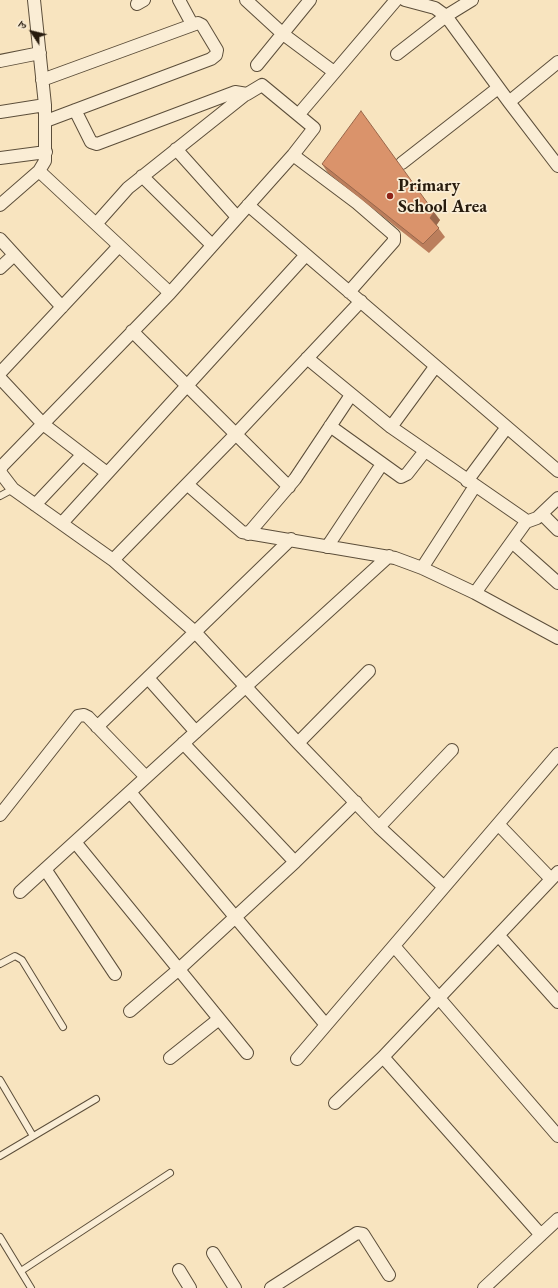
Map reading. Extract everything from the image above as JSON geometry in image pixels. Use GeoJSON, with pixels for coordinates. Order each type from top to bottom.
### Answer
{"type":"FeatureCollection","features":[{"type":"Feature","properties":{"kind":"street"},"geometry":{"type":"LineString","coordinates":[[0,205],[39,171],[45,161],[45,105],[34,0]]}},
{"type":"Feature","properties":{"kind":"street"},"geometry":{"type":"LineString","coordinates":[[179,0],[192,24]]}},
{"type":"Feature","properties":{"kind":"street"},"geometry":{"type":"LineString","coordinates":[[246,0],[283,34],[334,72]]}},
{"type":"Feature","properties":{"kind":"street"},"geometry":{"type":"LineString","coordinates":[[257,65],[310,0]]}},
{"type":"Feature","properties":{"kind":"street"},"geometry":{"type":"LineString","coordinates":[[299,114],[396,0]]}},
{"type":"Feature","properties":{"kind":"street"},"geometry":{"type":"LineString","coordinates":[[405,0],[435,8],[446,16],[508,102],[558,166]]}},
{"type":"Feature","properties":{"kind":"street"},"geometry":{"type":"LineString","coordinates":[[397,54],[446,16],[472,0]]}},
{"type":"Feature","properties":{"kind":"street"},"geometry":{"type":"LineString","coordinates":[[42,80],[192,24],[201,24],[217,48],[216,55],[211,59],[46,121]]}},
{"type":"Feature","properties":{"kind":"street"},"geometry":{"type":"LineString","coordinates":[[0,61],[40,53]]}},
{"type":"Feature","properties":{"kind":"street"},"geometry":{"type":"LineString","coordinates":[[508,102],[558,62]]}},
{"type":"Feature","properties":{"kind":"street"},"geometry":{"type":"LineString","coordinates":[[96,224],[122,193],[142,176],[246,94],[259,86],[263,86],[299,114],[314,128],[293,155],[170,293],[2,466],[0,471],[13,489],[113,560],[195,632],[245,687],[379,827],[444,887]]}},
{"type":"Feature","properties":{"kind":"street"},"geometry":{"type":"LineString","coordinates":[[402,163],[498,88]]}},
{"type":"Feature","properties":{"kind":"street"},"geometry":{"type":"LineString","coordinates":[[75,110],[91,142],[97,144],[236,92],[240,91],[246,94]]}},
{"type":"Feature","properties":{"kind":"street"},"geometry":{"type":"LineString","coordinates":[[0,112],[45,105]]}},
{"type":"Feature","properties":{"kind":"street"},"geometry":{"type":"LineString","coordinates":[[176,149],[237,217]]}},
{"type":"Feature","properties":{"kind":"street"},"geometry":{"type":"LineString","coordinates":[[0,158],[46,152]]}},
{"type":"Feature","properties":{"kind":"street"},"geometry":{"type":"LineString","coordinates":[[293,155],[357,203],[394,235],[394,241],[349,292]]}},
{"type":"Feature","properties":{"kind":"street"},"geometry":{"type":"LineString","coordinates":[[39,171],[170,293]]}},
{"type":"Feature","properties":{"kind":"street"},"geometry":{"type":"LineString","coordinates":[[142,176],[212,245]]}},
{"type":"Feature","properties":{"kind":"street"},"geometry":{"type":"LineString","coordinates":[[248,205],[305,256],[361,301],[435,367],[558,471]]}},
{"type":"Feature","properties":{"kind":"street"},"geometry":{"type":"LineString","coordinates":[[0,239],[62,307]]}},
{"type":"Feature","properties":{"kind":"street"},"geometry":{"type":"LineString","coordinates":[[0,373],[119,246]]}},
{"type":"Feature","properties":{"kind":"street"},"geometry":{"type":"LineString","coordinates":[[0,268],[14,255]]}},
{"type":"Feature","properties":{"kind":"street"},"geometry":{"type":"LineString","coordinates":[[62,523],[305,256]]}},
{"type":"Feature","properties":{"kind":"street"},"geometry":{"type":"LineString","coordinates":[[113,560],[188,485],[361,301]]}},
{"type":"Feature","properties":{"kind":"street"},"geometry":{"type":"LineString","coordinates":[[132,331],[289,487]]}},
{"type":"Feature","properties":{"kind":"street"},"geometry":{"type":"LineString","coordinates":[[307,358],[391,427],[471,484],[523,518],[526,522]]}},
{"type":"Feature","properties":{"kind":"street"},"geometry":{"type":"LineString","coordinates":[[391,427],[435,367]]}},
{"type":"Feature","properties":{"kind":"street"},"geometry":{"type":"LineString","coordinates":[[0,378],[43,424],[107,473]]}},
{"type":"Feature","properties":{"kind":"street"},"geometry":{"type":"LineString","coordinates":[[248,534],[289,487],[352,395]]}},
{"type":"Feature","properties":{"kind":"street"},"geometry":{"type":"LineString","coordinates":[[330,426],[398,475],[404,476],[425,451]]}},
{"type":"Feature","properties":{"kind":"street"},"geometry":{"type":"LineString","coordinates":[[422,568],[471,484],[507,427]]}},
{"type":"Feature","properties":{"kind":"street"},"geometry":{"type":"LineString","coordinates":[[35,505],[82,455]]}},
{"type":"Feature","properties":{"kind":"street"},"geometry":{"type":"LineString","coordinates":[[328,547],[382,464]]}},
{"type":"Feature","properties":{"kind":"street"},"geometry":{"type":"LineString","coordinates":[[188,485],[235,528],[248,534],[291,539],[328,547],[389,556],[422,568],[476,593],[558,638]]}},
{"type":"Feature","properties":{"kind":"street"},"geometry":{"type":"LineString","coordinates":[[476,593],[526,522],[542,514],[558,498]]}},
{"type":"Feature","properties":{"kind":"street"},"geometry":{"type":"LineString","coordinates":[[542,514],[558,530]]}},
{"type":"Feature","properties":{"kind":"street"},"geometry":{"type":"LineString","coordinates":[[97,727],[291,539]]}},
{"type":"Feature","properties":{"kind":"street"},"geometry":{"type":"LineString","coordinates":[[512,542],[558,583]]}},
{"type":"Feature","properties":{"kind":"street"},"geometry":{"type":"LineString","coordinates":[[20,892],[389,556]]}},
{"type":"Feature","properties":{"kind":"street"},"geometry":{"type":"LineString","coordinates":[[298,743],[369,671]]}},
{"type":"Feature","properties":{"kind":"street"},"geometry":{"type":"LineString","coordinates":[[148,678],[196,732]]}},
{"type":"Feature","properties":{"kind":"street"},"geometry":{"type":"LineString","coordinates":[[0,815],[74,720],[84,715],[146,777]]}},
{"type":"Feature","properties":{"kind":"street"},"geometry":{"type":"LineString","coordinates":[[183,743],[296,862]]}},
{"type":"Feature","properties":{"kind":"street"},"geometry":{"type":"LineString","coordinates":[[379,827],[452,750]]}},
{"type":"Feature","properties":{"kind":"street"},"geometry":{"type":"LineString","coordinates":[[297,1059],[558,754]]}},
{"type":"Feature","properties":{"kind":"street"},"geometry":{"type":"LineString","coordinates":[[130,792],[326,1025]]}},
{"type":"Feature","properties":{"kind":"street"},"geometry":{"type":"LineString","coordinates":[[130,1011],[178,970],[296,862],[356,802]]}},
{"type":"Feature","properties":{"kind":"street"},"geometry":{"type":"LineString","coordinates":[[335,1102],[383,1057],[439,1000],[555,875],[498,824]]}},
{"type":"Feature","properties":{"kind":"street"},"geometry":{"type":"LineString","coordinates":[[75,842],[247,1053]]}},
{"type":"Feature","properties":{"kind":"street"},"geometry":{"type":"LineString","coordinates":[[45,869],[115,974]]}},
{"type":"Feature","properties":{"kind":"street"},"geometry":{"type":"LineString","coordinates":[[498,936],[556,995]]}},
{"type":"Feature","properties":{"kind":"street"},"geometry":{"type":"LineString","coordinates":[[394,946],[439,1000],[558,1136]]}},
{"type":"Feature","properties":{"kind":"street"},"geometry":{"type":"LineString","coordinates":[[170,1058],[219,1019]]}},
{"type":"Feature","properties":{"kind":"street"},"geometry":{"type":"LineString","coordinates":[[383,1057],[541,1235]]}},
{"type":"Feature","properties":{"kind":"street"},"geometry":{"type":"LineString","coordinates":[[484,1288],[558,1220]]}},
{"type":"Feature","properties":{"kind":"street"},"geometry":{"type":"LineString","coordinates":[[271,1288],[358,1233],[363,1234],[389,1275]]}},
{"type":"Feature","properties":{"kind":"street"},"geometry":{"type":"LineString","coordinates":[[213,1253],[235,1288]]}},
{"type":"Feature","properties":{"kind":"street"},"geometry":{"type":"LineString","coordinates":[[179,1270],[190,1288]]}},
{"type":"Feature","properties":{"kind":"lane"},"geometry":{"type":"LineString","coordinates":[[0,496],[13,489]]}},
{"type":"Feature","properties":{"kind":"lane"},"geometry":{"type":"LineString","coordinates":[[0,964],[15,956],[22,960],[63,1027]]}},
{"type":"Feature","properties":{"kind":"lane"},"geometry":{"type":"LineString","coordinates":[[0,1080],[33,1136]]}},
{"type":"Feature","properties":{"kind":"lane"},"geometry":{"type":"LineString","coordinates":[[0,1156],[96,1099]]}},
{"type":"Feature","properties":{"kind":"lane"},"geometry":{"type":"LineString","coordinates":[[21,1271],[170,1173]]}},
{"type":"Feature","properties":{"kind":"lane"},"geometry":{"type":"LineString","coordinates":[[0,1237],[31,1288]]}},
{"type":"Feature","properties":{"kind":"building","name":"Primary School Area"},"geometry":{"type":"Polygon","coordinates":[[[361,111],[434,212],[430,218],[439,228],[423,244],[322,164],[361,111]]]}},
{"type":"Feature","properties":{"kind":"place","name":"Primary School Area"},"geometry":{"type":"Point","coordinates":[390,196]}}]}
